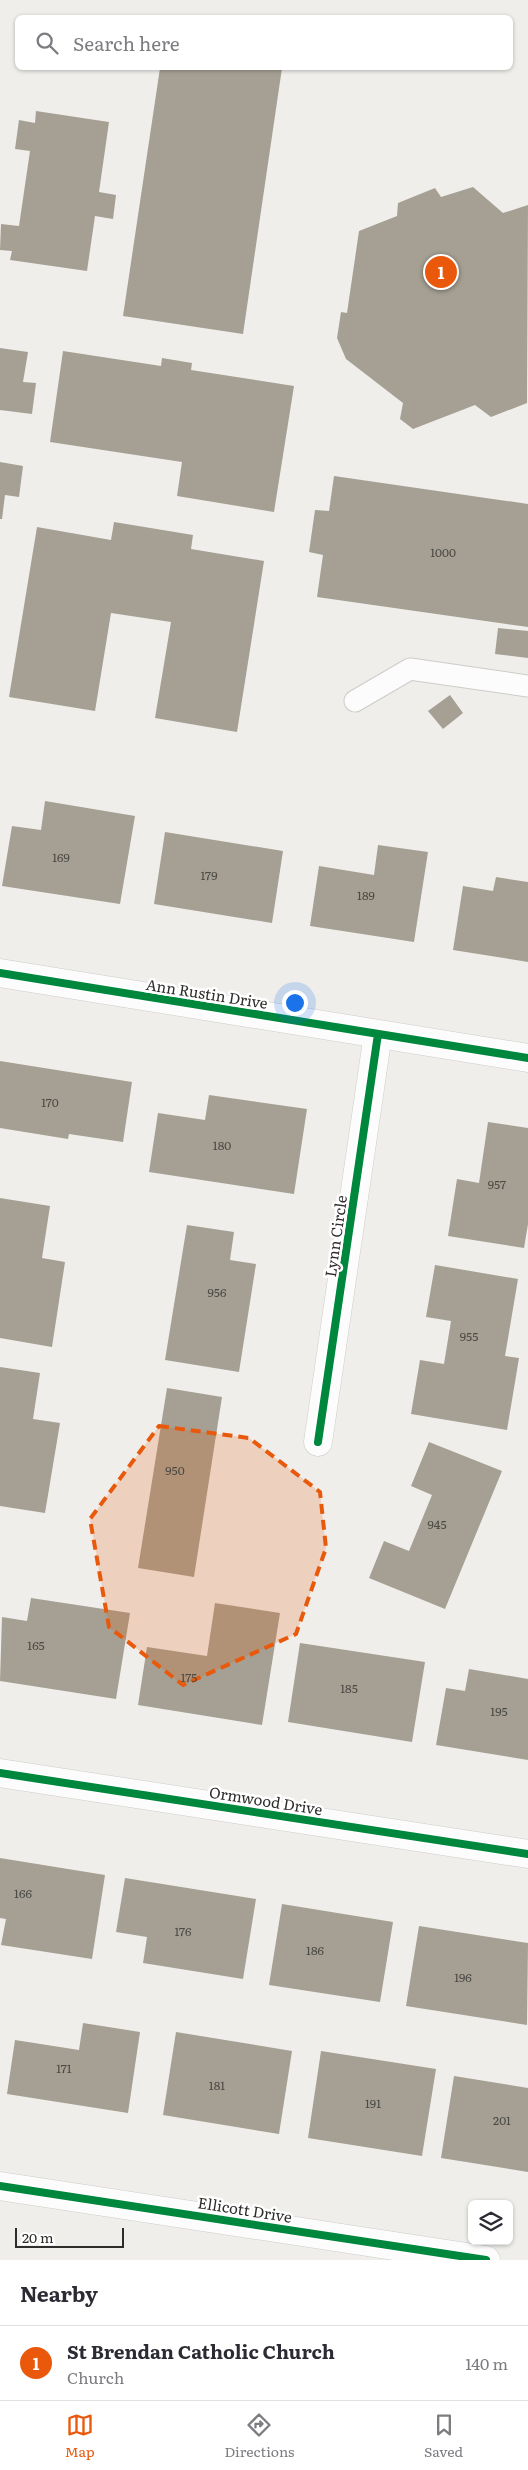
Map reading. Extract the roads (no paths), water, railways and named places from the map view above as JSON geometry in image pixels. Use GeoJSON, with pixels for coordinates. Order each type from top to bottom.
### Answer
{"type":"FeatureCollection","features":[{"type":"Feature","properties":{"kind":"street","name":"Ann Rustin Drive"},"geometry":{"type":"LineString","coordinates":[[0,974],[528,1058]]}},
{"type":"Feature","properties":{"kind":"street","name":"Lynn Circle"},"geometry":{"type":"LineString","coordinates":[[318,1442],[378,1034]]}},
{"type":"Feature","properties":{"kind":"street","name":"Ormwood Drive"},"geometry":{"type":"LineString","coordinates":[[0,1773],[528,1854]]}},
{"type":"Feature","properties":{"kind":"street","name":"Ellicott Drive"},"geometry":{"type":"LineString","coordinates":[[0,2186],[486,2260]]}},
{"type":"Feature","properties":{"kind":"lane"},"geometry":{"type":"LineString","coordinates":[[355,700],[410,669],[528,686]]}},
{"type":"Feature","properties":{"kind":"place","name":"St Brendan Catholic Church"},"geometry":{"type":"Point","coordinates":[441,272]}}]}
